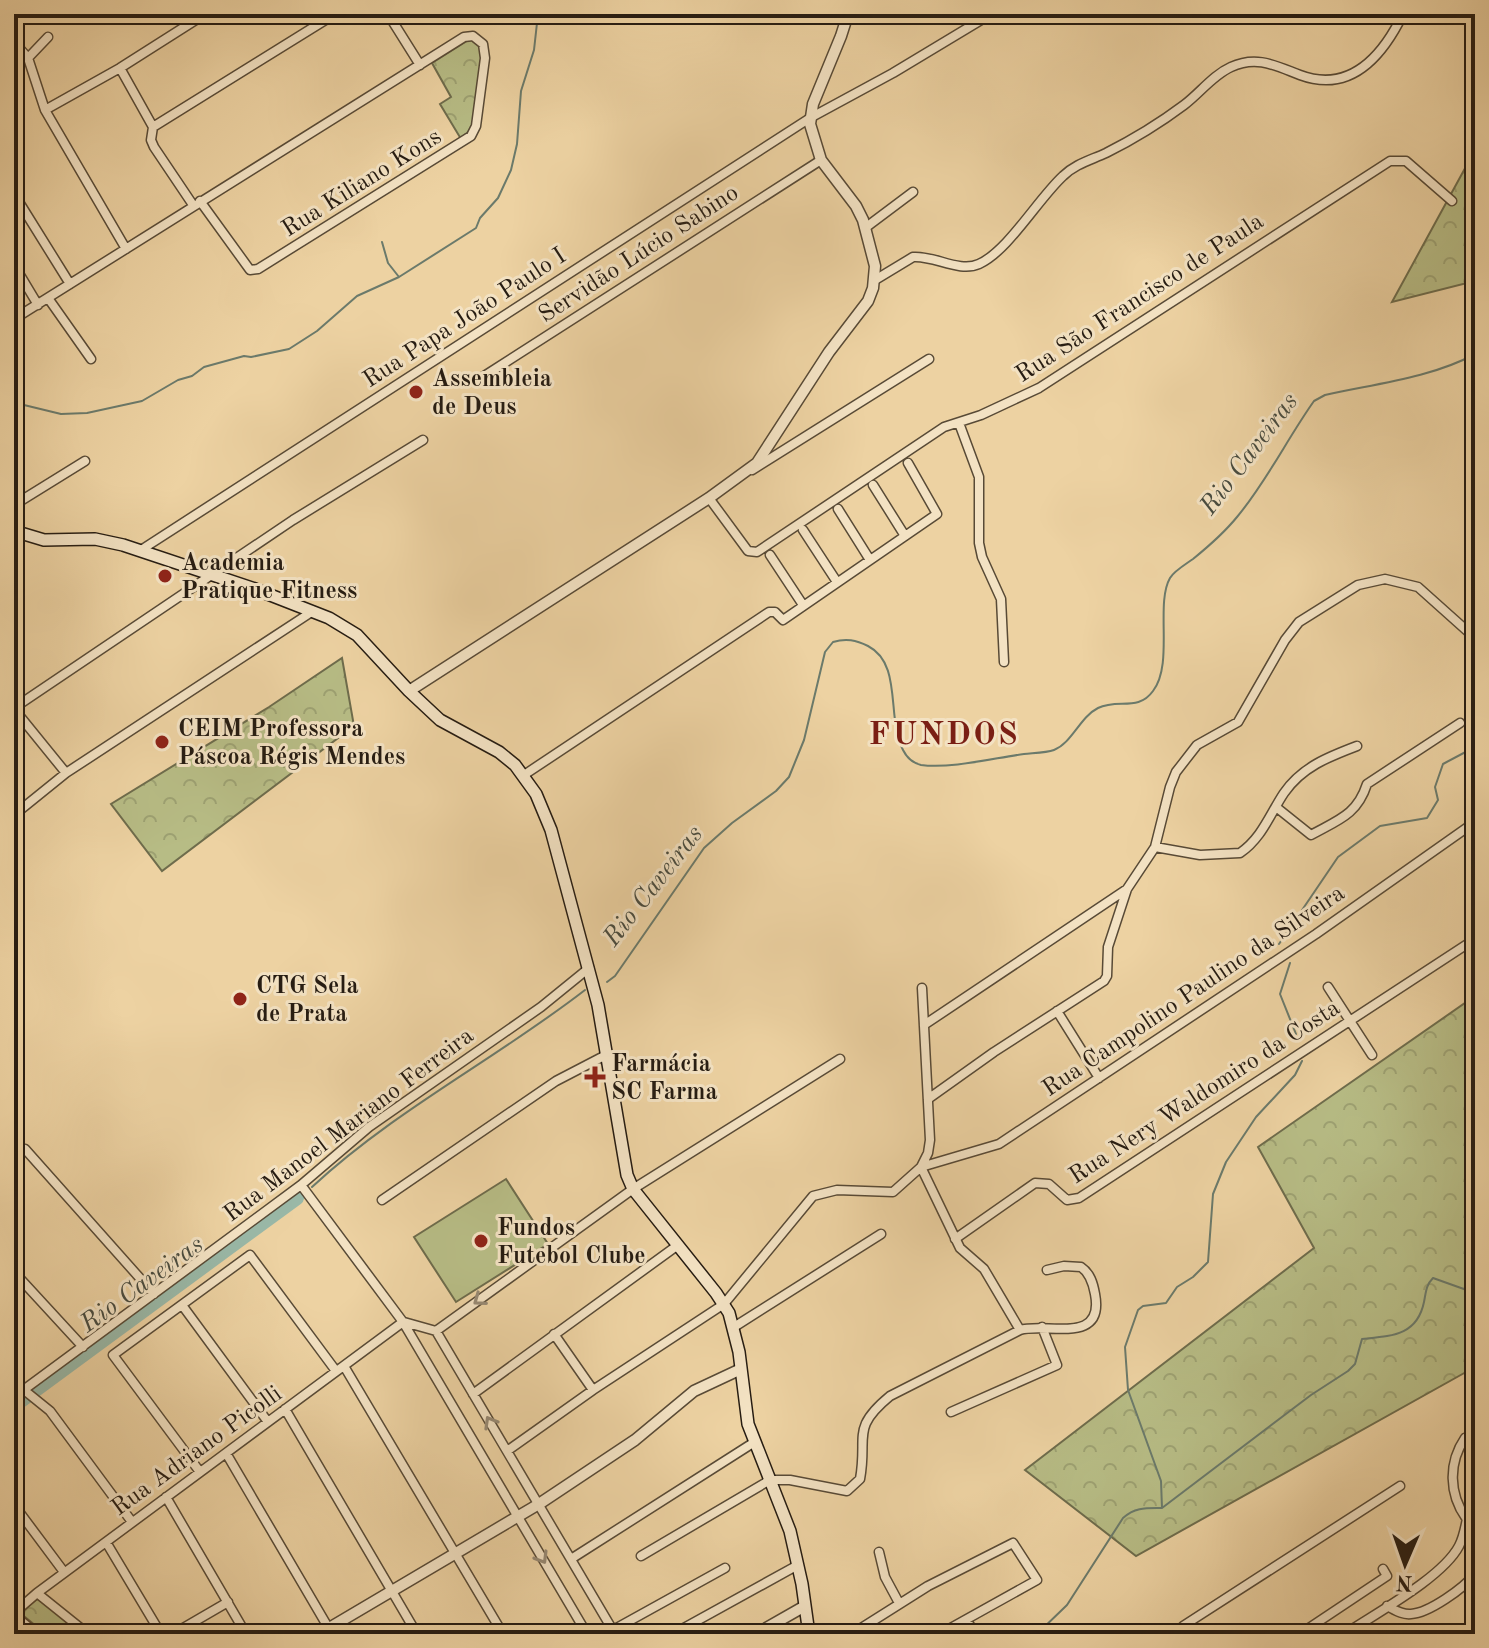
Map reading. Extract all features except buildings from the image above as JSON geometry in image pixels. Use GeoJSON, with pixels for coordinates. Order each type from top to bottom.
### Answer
{"type":"FeatureCollection","features":[{"type":"Feature","properties":{"kind":"main road"},"geometry":{"type":"LineString","coordinates":[[14,531],[36,539],[95,539],[141,550],[313,611],[357,635],[440,720],[499,752],[524,775],[547,817],[589,968],[608,1054],[623,1161],[633,1189],[724,1304],[734,1327],[742,1397],[753,1443],[790,1531],[809,1634]]}},
{"type":"Feature","properties":{"kind":"street"},"geometry":{"type":"LineString","coordinates":[[45,110],[120,68],[205,14]]}},
{"type":"Feature","properties":{"kind":"street"},"geometry":{"type":"LineString","coordinates":[[153,127],[335,14]]}},
{"type":"Feature","properties":{"kind":"street"},"geometry":{"type":"LineString","coordinates":[[14,319],[420,65],[388,14]]}},
{"type":"Feature","properties":{"kind":"street"},"geometry":{"type":"LineString","coordinates":[[744,474],[761,458],[823,361],[864,307],[875,280],[873,259],[856,206],[821,160],[811,132],[810,118],[816,94],[848,14]]}},
{"type":"Feature","properties":{"kind":"street","name":"Rua Papa João Paulo I"},"geometry":{"type":"LineString","coordinates":[[141,550],[810,118],[991,14]]}},
{"type":"Feature","properties":{"kind":"street"},"geometry":{"type":"LineString","coordinates":[[875,280],[913,257],[966,266],[980,264],[998,250],[1066,173],[1162,120],[1222,71],[1237,64],[1262,61],[1320,80],[1351,76],[1376,57],[1403,14]]}},
{"type":"Feature","properties":{"kind":"street","name":"Rua Kiliano Kons"},"geometry":{"type":"LineString","coordinates":[[196,203],[250,270],[258,269],[471,136],[476,126],[485,58],[481,40],[473,36],[464,37],[420,65]]}},
{"type":"Feature","properties":{"kind":"street"},"geometry":{"type":"LineString","coordinates":[[28,58],[48,37]]}},
{"type":"Feature","properties":{"kind":"street"},"geometry":{"type":"LineString","coordinates":[[14,42],[28,58],[45,110],[126,249]]}},
{"type":"Feature","properties":{"kind":"street"},"geometry":{"type":"LineString","coordinates":[[120,68],[153,127],[151,140],[154,147],[196,203]]}},
{"type":"Feature","properties":{"kind":"street","name":"Rua São Francisco de Paula"},"geometry":{"type":"LineString","coordinates":[[709,498],[748,551],[757,552],[944,427],[1039,388],[1390,161],[1401,159],[1452,201]]}},
{"type":"Feature","properties":{"kind":"street","name":"Servidão Lúcio Sabino"},"geometry":{"type":"LineString","coordinates":[[478,380],[821,160]]}},
{"type":"Feature","properties":{"kind":"street"},"geometry":{"type":"LineString","coordinates":[[865,228],[913,192]]}},
{"type":"Feature","properties":{"kind":"street"},"geometry":{"type":"LineString","coordinates":[[14,194],[70,284]]}},
{"type":"Feature","properties":{"kind":"street"},"geometry":{"type":"LineString","coordinates":[[14,265],[38,305]]}},
{"type":"Feature","properties":{"kind":"street"},"geometry":{"type":"LineString","coordinates":[[48,298],[91,359]]}},
{"type":"Feature","properties":{"kind":"street"},"geometry":{"type":"LineString","coordinates":[[409,691],[744,474],[929,359]]}},
{"type":"Feature","properties":{"kind":"street"},"geometry":{"type":"LineString","coordinates":[[959,423],[979,477],[979,543],[1001,599],[1004,662]]}},
{"type":"Feature","properties":{"kind":"street"},"geometry":{"type":"LineString","coordinates":[[66,773],[14,708],[293,520],[423,440]]}},
{"type":"Feature","properties":{"kind":"street"},"geometry":{"type":"LineString","coordinates":[[14,505],[85,461]]}},
{"type":"Feature","properties":{"kind":"street"},"geometry":{"type":"LineString","coordinates":[[524,775],[769,612],[775,612],[783,620],[937,514],[908,463]]}},
{"type":"Feature","properties":{"kind":"street"},"geometry":{"type":"LineString","coordinates":[[873,485],[905,536]]}},
{"type":"Feature","properties":{"kind":"street"},"geometry":{"type":"LineString","coordinates":[[838,509],[870,560]]}},
{"type":"Feature","properties":{"kind":"street"},"geometry":{"type":"LineString","coordinates":[[803,530],[837,582]]}},
{"type":"Feature","properties":{"kind":"street"},"geometry":{"type":"LineString","coordinates":[[770,555],[803,605]]}},
{"type":"Feature","properties":{"kind":"street"},"geometry":{"type":"LineString","coordinates":[[928,1099],[1099,985],[1107,976],[1107,953],[1127,889],[1155,847],[1176,772],[1197,745],[1238,722],[1285,640],[1307,615],[1358,585],[1385,579],[1418,587],[1475,638]]}},
{"type":"Feature","properties":{"kind":"street"},"geometry":{"type":"LineString","coordinates":[[14,815],[66,773],[313,611]]}},
{"type":"Feature","properties":{"kind":"street"},"geometry":{"type":"LineString","coordinates":[[1276,807],[1311,835],[1354,810],[1367,784],[1460,723]]}},
{"type":"Feature","properties":{"kind":"street"},"geometry":{"type":"LineString","coordinates":[[1155,847],[1200,855],[1240,853],[1259,834],[1290,786],[1312,765],[1357,746]]}},
{"type":"Feature","properties":{"kind":"street","name":"Rua Campolino Paulino da Silveira"},"geometry":{"type":"LineString","coordinates":[[921,1167],[993,1147],[1316,934],[1475,822]]}},
{"type":"Feature","properties":{"kind":"street"},"geometry":{"type":"LineString","coordinates":[[924,1025],[1127,889]]}},
{"type":"Feature","properties":{"kind":"street","name":"Rua Nery Waldomiro da Costa"},"geometry":{"type":"LineString","coordinates":[[955,1239],[1035,1183],[1049,1184],[1067,1200],[1079,1198],[1475,939]]}},
{"type":"Feature","properties":{"kind":"street","name":"Rua Manoel Mariano Ferreira"},"geometry":{"type":"LineString","coordinates":[[14,1397],[301,1185],[369,1127],[550,1001],[589,968]]}},
{"type":"Feature","properties":{"kind":"street"},"geometry":{"type":"LineString","coordinates":[[1328,987],[1372,1055]]}},
{"type":"Feature","properties":{"kind":"street"},"geometry":{"type":"LineString","coordinates":[[507,1451],[724,1304],[813,1196],[837,1190],[893,1192],[921,1167],[929,1147],[922,988]]}},
{"type":"Feature","properties":{"kind":"street"},"geometry":{"type":"LineString","coordinates":[[1057,1011],[1099,1078]]}},
{"type":"Feature","properties":{"kind":"street"},"geometry":{"type":"LineString","coordinates":[[382,1200],[556,1081],[608,1054]]}},
{"type":"Feature","properties":{"kind":"street"},"geometry":{"type":"LineString","coordinates":[[436,1331],[633,1189],[840,1059]]}},
{"type":"Feature","properties":{"kind":"street"},"geometry":{"type":"LineString","coordinates":[[25,1149],[154,1294]]}},
{"type":"Feature","properties":{"kind":"street"},"geometry":{"type":"LineString","coordinates":[[921,1167],[960,1248],[984,1269],[1020,1330]]}},
{"type":"Feature","properties":{"kind":"street"},"geometry":{"type":"LineString","coordinates":[[301,1185],[403,1322],[587,1634]]}},
{"type":"Feature","properties":{"kind":"street"},"geometry":{"type":"LineString","coordinates":[[734,1327],[881,1234]]}},
{"type":"Feature","properties":{"kind":"street"},"geometry":{"type":"LineString","coordinates":[[473,1394],[678,1245]]}},
{"type":"Feature","properties":{"kind":"street"},"geometry":{"type":"LineString","coordinates":[[200,1472],[113,1355],[250,1255],[340,1368],[503,1634]]}},
{"type":"Feature","properties":{"kind":"street"},"geometry":{"type":"LineString","coordinates":[[641,1556],[770,1480],[790,1480],[842,1492],[853,1488],[861,1473],[862,1431],[873,1411],[906,1386],[1020,1330],[1082,1327],[1096,1308],[1092,1281],[1081,1267],[1064,1266],[1047,1270]]}},
{"type":"Feature","properties":{"kind":"street"},"geometry":{"type":"LineString","coordinates":[[14,1272],[83,1347]]}},
{"type":"Feature","properties":{"kind":"street"},"geometry":{"type":"LineString","coordinates":[[182,1305],[268,1422]]}},
{"type":"Feature","properties":{"kind":"street"},"geometry":{"type":"LineString","coordinates":[[403,1322],[436,1331],[614,1632],[725,1568]]}},
{"type":"Feature","properties":{"kind":"street","name":"Rua Adriano Picolli"},"geometry":{"type":"LineString","coordinates":[[14,1614],[64,1572],[403,1322]]}},
{"type":"Feature","properties":{"kind":"street"},"geometry":{"type":"LineString","coordinates":[[951,1412],[1057,1365],[1042,1327]]}},
{"type":"Feature","properties":{"kind":"street"},"geometry":{"type":"LineString","coordinates":[[554,1334],[593,1390]]}},
{"type":"Feature","properties":{"kind":"street"},"geometry":{"type":"LineString","coordinates":[[226,1453],[327,1632],[539,1504],[635,1440],[694,1391],[741,1369]]}},
{"type":"Feature","properties":{"kind":"street"},"geometry":{"type":"LineString","coordinates":[[25,1390],[55,1417],[132,1522]]}},
{"type":"Feature","properties":{"kind":"street"},"geometry":{"type":"LineString","coordinates":[[285,1409],[417,1634]]}},
{"type":"Feature","properties":{"kind":"street"},"geometry":{"type":"LineString","coordinates":[[1465,1438],[1455,1456],[1453,1479],[1456,1500],[1466,1518]]}},
{"type":"Feature","properties":{"kind":"street"},"geometry":{"type":"LineString","coordinates":[[571,1559],[753,1443]]}},
{"type":"Feature","properties":{"kind":"street"},"geometry":{"type":"LineString","coordinates":[[1188,1634],[1183,1626],[1400,1486]]}},
{"type":"Feature","properties":{"kind":"street"},"geometry":{"type":"LineString","coordinates":[[1345,1634],[1430,1577],[1451,1558],[1461,1543],[1475,1491]]}},
{"type":"Feature","properties":{"kind":"street"},"geometry":{"type":"LineString","coordinates":[[166,1497],[246,1634]]}},
{"type":"Feature","properties":{"kind":"street"},"geometry":{"type":"LineString","coordinates":[[14,1505],[64,1572]]}},
{"type":"Feature","properties":{"kind":"street"},"geometry":{"type":"LineString","coordinates":[[106,1542],[161,1634]]}},
{"type":"Feature","properties":{"kind":"street"},"geometry":{"type":"LineString","coordinates":[[852,1634],[899,1603],[1013,1543],[1037,1580],[940,1634]]}},
{"type":"Feature","properties":{"kind":"street"},"geometry":{"type":"LineString","coordinates":[[879,1552],[885,1577],[899,1603]]}},
{"type":"Feature","properties":{"kind":"street"},"geometry":{"type":"LineString","coordinates":[[673,1634],[798,1565]]}},
{"type":"Feature","properties":{"kind":"street"},"geometry":{"type":"LineString","coordinates":[[1300,1634],[1387,1576],[1383,1569]]}},
{"type":"Feature","properties":{"kind":"street"},"geometry":{"type":"LineString","coordinates":[[1387,1606],[1406,1614],[1421,1612],[1461,1587],[1475,1574]]}},
{"type":"Feature","properties":{"kind":"street"},"geometry":{"type":"LineString","coordinates":[[37,1593],[88,1634]]}},
{"type":"Feature","properties":{"kind":"street"},"geometry":{"type":"LineString","coordinates":[[173,1634],[228,1602]]}},
{"type":"Feature","properties":{"kind":"street"},"geometry":{"type":"LineString","coordinates":[[756,1634],[805,1606]]}},
{"type":"Feature","properties":{"kind":"street"},"geometry":{"type":"LineString","coordinates":[[14,1614],[37,1634]]}},
{"type":"Feature","properties":{"kind":"street"},"geometry":{"type":"LineString","coordinates":[[966,1620],[976,1634]]}},
{"type":"Feature","properties":{"kind":"green space"},"geometry":{"type":"Polygon","coordinates":[[[470,39],[480,44],[482,58],[473,127],[461,139],[440,104],[451,97],[432,63],[470,39]]]}},
{"type":"Feature","properties":{"kind":"green space"},"geometry":{"type":"Polygon","coordinates":[[[1475,150],[1475,281],[1392,302],[1475,150]]]}},
{"type":"Feature","properties":{"kind":"green space"},"geometry":{"type":"Polygon","coordinates":[[[342,658],[354,726],[162,871],[111,804],[269,707],[342,658]]]}},
{"type":"Feature","properties":{"kind":"green space"},"geometry":{"type":"Polygon","coordinates":[[[1475,996],[1475,1367],[1136,1556],[1025,1470],[1314,1248],[1258,1147],[1475,996]]]}},
{"type":"Feature","properties":{"kind":"green space","name":"Fundos Futebol Clube"},"geometry":{"type":"Polygon","coordinates":[[[506,1179],[548,1244],[456,1302],[414,1237],[506,1179]]]}},
{"type":"Feature","properties":{"kind":"green space"},"geometry":{"type":"Polygon","coordinates":[[[38,1598],[81,1634],[46,1634],[20,1613],[38,1598]]]}},
{"type":"Feature","properties":{"kind":"waterway"},"geometry":{"type":"LineString","coordinates":[[14,405],[61,414],[87,413],[142,401],[204,367],[244,356],[289,349],[317,331],[357,296],[399,277],[476,228],[480,218],[498,198],[511,170],[517,144],[521,91],[534,50],[538,14]]}},
{"type":"Feature","properties":{"kind":"waterway"},"geometry":{"type":"LineString","coordinates":[[382,242],[388,263],[399,277]]}},
{"type":"Feature","properties":{"kind":"waterway","name":"Rio Caveiras"},"geometry":{"type":"LineString","coordinates":[[607,982],[615,976],[704,848],[776,791],[789,777],[804,740],[825,652],[833,642],[855,641],[879,654],[890,678],[898,737],[908,758],[915,763],[933,766],[959,764],[1054,750],[1066,742],[1086,717],[1098,708],[1141,701],[1153,691],[1162,666],[1164,603],[1170,578],[1237,517],[1314,401],[1325,395],[1421,375],[1475,354]]}},
{"type":"Feature","properties":{"kind":"waterway"},"geometry":{"type":"LineString","coordinates":[[1279,944],[1338,857],[1380,826],[1427,818],[1438,800],[1435,787],[1443,764],[1475,747]]}},
{"type":"Feature","properties":{"kind":"waterway"},"geometry":{"type":"LineString","coordinates":[[1290,963],[1280,994],[1296,1034]]}},
{"type":"Feature","properties":{"kind":"waterway","name":"Rio Caveiras"},"geometry":{"type":"LineString","coordinates":[[312,1187],[377,1133],[585,990]]}},
{"type":"Feature","properties":{"kind":"waterway"},"geometry":{"type":"LineString","coordinates":[[1162,1508],[1161,1481],[1128,1390],[1125,1347],[1138,1310],[1143,1306],[1166,1303],[1177,1287],[1208,1262],[1213,1194],[1226,1162],[1256,1117],[1295,1075],[1302,1061]]}},
{"type":"Feature","properties":{"kind":"waterway","name":"Rio Caveiras"},"geometry":{"type":"LineString","coordinates":[[14,1406],[297,1198]]}},
{"type":"Feature","properties":{"kind":"waterway"},"geometry":{"type":"LineString","coordinates":[[1037,1634],[1067,1605],[1127,1514],[1141,1509],[1162,1508],[1311,1395],[1348,1371],[1355,1364],[1362,1339],[1393,1335],[1409,1328],[1421,1313],[1433,1278],[1475,1293]]}},
{"type":"Feature","properties":{"kind":"place","name":"Assembleia de Deus"},"geometry":{"type":"Point","coordinates":[416,392]}},
{"type":"Feature","properties":{"kind":"place","name":"Academia Pratique Fitness"},"geometry":{"type":"Point","coordinates":[165,576]}},
{"type":"Feature","properties":{"kind":"place","name":"CEIM Professora Páscoa Régis Mendes"},"geometry":{"type":"Point","coordinates":[162,742]}},
{"type":"Feature","properties":{"kind":"place","name":"CTG Sela de Prata"},"geometry":{"type":"Point","coordinates":[240,999]}},
{"type":"Feature","properties":{"kind":"place","name":"Farmácia SC Farma"},"geometry":{"type":"Point","coordinates":[595,1077]}},
{"type":"Feature","properties":{"kind":"place","name":"Fundos Futebol Clube"},"geometry":{"type":"Point","coordinates":[481,1241]}},
{"type":"Feature","properties":{"kind":"district","name":"FUNDOS"},"geometry":{"type":"Point","coordinates":[944,733]}}]}
